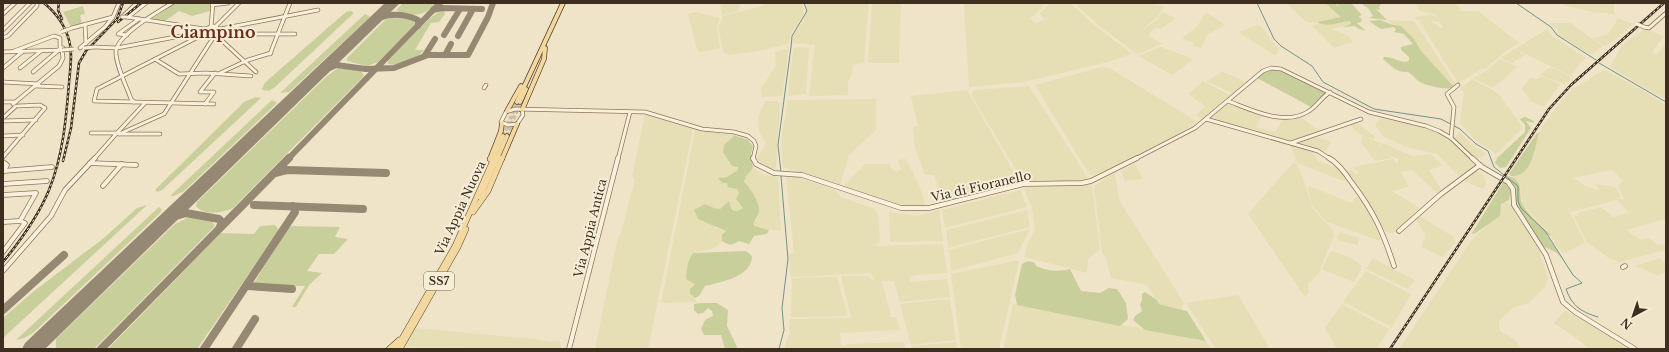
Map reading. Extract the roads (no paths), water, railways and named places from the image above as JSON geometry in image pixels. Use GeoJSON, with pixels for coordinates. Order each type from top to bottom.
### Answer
{"type":"FeatureCollection","features":[{"type":"Feature","properties":{"kind":"main road"},"geometry":{"type":"LineString","coordinates":[[518,102],[564,3]]}},
{"type":"Feature","properties":{"kind":"main road"},"geometry":{"type":"LineString","coordinates":[[507,111],[533,59],[543,48]]}},
{"type":"Feature","properties":{"kind":"main road"},"geometry":{"type":"LineString","coordinates":[[522,112],[544,59],[543,48]]}},
{"type":"Feature","properties":{"kind":"main road"},"geometry":{"type":"LineString","coordinates":[[472,211],[475,195],[501,131],[502,123]]}},
{"type":"Feature","properties":{"kind":"main road"},"geometry":{"type":"LineString","coordinates":[[472,211],[488,191],[517,124]]}},
{"type":"Feature","properties":{"kind":"main road","name":"Via Appia Nuova"},"geometry":{"type":"LineString","coordinates":[[396,349],[455,246],[505,136]]}},
{"type":"Feature","properties":{"kind":"main road","name":"Via Appia Nuova"},"geometry":{"type":"LineString","coordinates":[[400,349],[458,248],[472,211]]}},
{"type":"Feature","properties":{"kind":"main road"},"geometry":{"type":"LineString","coordinates":[[389,349],[398,342],[408,328]]}},
{"type":"Feature","properties":{"kind":"street"},"geometry":{"type":"LineString","coordinates":[[3,14],[15,3]]}},
{"type":"Feature","properties":{"kind":"street"},"geometry":{"type":"LineString","coordinates":[[3,30],[30,3]]}},
{"type":"Feature","properties":{"kind":"street"},"geometry":{"type":"LineString","coordinates":[[3,38],[8,36],[38,6],[37,3]]}},
{"type":"Feature","properties":{"kind":"street"},"geometry":{"type":"LineString","coordinates":[[80,48],[105,27],[114,17],[119,3]]}},
{"type":"Feature","properties":{"kind":"street"},"geometry":{"type":"LineString","coordinates":[[137,3],[122,16],[203,32],[213,38],[223,34],[295,34]]}},
{"type":"Feature","properties":{"kind":"street"},"geometry":{"type":"LineString","coordinates":[[128,17],[146,3]]}},
{"type":"Feature","properties":{"kind":"street"},"geometry":{"type":"LineString","coordinates":[[134,102],[130,99],[117,56],[117,48],[120,41],[127,35],[172,3]]}},
{"type":"Feature","properties":{"kind":"street"},"geometry":{"type":"LineString","coordinates":[[211,27],[212,4],[228,3]]}},
{"type":"Feature","properties":{"kind":"street"},"geometry":{"type":"LineString","coordinates":[[214,104],[94,102],[96,90],[211,27],[216,26],[240,3]]}},
{"type":"Feature","properties":{"kind":"street"},"geometry":{"type":"LineString","coordinates":[[205,104],[214,92],[200,92],[217,73],[245,61],[270,54],[290,3]]}},
{"type":"Feature","properties":{"kind":"street"},"geometry":{"type":"LineString","coordinates":[[220,29],[318,10]]}},
{"type":"Feature","properties":{"kind":"street"},"geometry":{"type":"LineString","coordinates":[[1636,24],[1649,28],[1666,13]]}},
{"type":"Feature","properties":{"kind":"street"},"geometry":{"type":"LineString","coordinates":[[3,68],[22,50],[61,32],[114,17]]}},
{"type":"Feature","properties":{"kind":"street"},"geometry":{"type":"LineString","coordinates":[[114,37],[139,19]]}},
{"type":"Feature","properties":{"kind":"street"},"geometry":{"type":"LineString","coordinates":[[85,24],[86,44]]}},
{"type":"Feature","properties":{"kind":"street"},"geometry":{"type":"LineString","coordinates":[[216,26],[223,31],[223,34]]}},
{"type":"Feature","properties":{"kind":"street"},"geometry":{"type":"LineString","coordinates":[[3,52],[62,48],[117,48],[203,32]]}},
{"type":"Feature","properties":{"kind":"street"},"geometry":{"type":"LineString","coordinates":[[118,34],[127,35]]}},
{"type":"Feature","properties":{"kind":"street"},"geometry":{"type":"LineString","coordinates":[[3,119],[17,104],[61,64],[62,48],[59,38],[53,36]]}},
{"type":"Feature","properties":{"kind":"street"},"geometry":{"type":"LineString","coordinates":[[218,37],[256,72]]}},
{"type":"Feature","properties":{"kind":"street"},"geometry":{"type":"LineString","coordinates":[[91,133],[108,134],[119,132],[162,115],[172,104],[213,38]]}},
{"type":"Feature","properties":{"kind":"street"},"geometry":{"type":"LineString","coordinates":[[33,72],[62,48]]}},
{"type":"Feature","properties":{"kind":"street"},"geometry":{"type":"LineString","coordinates":[[20,68],[42,50]]}},
{"type":"Feature","properties":{"kind":"street"},"geometry":{"type":"LineString","coordinates":[[155,59],[179,74],[217,73],[252,76]]}},
{"type":"Feature","properties":{"kind":"street","name":"Via di Fioranello"},"geometry":{"type":"LineString","coordinates":[[630,112],[645,112],[702,129],[734,132],[748,136],[756,143],[753,154],[756,164],[763,169],[774,173],[802,174],[894,207],[921,209],[1024,184],[1082,183],[1091,181],[1189,131],[1206,120],[1262,71],[1271,68],[1284,70],[1371,113],[1431,127],[1451,138],[1480,165],[1512,187],[1513,203],[1546,255],[1563,302],[1575,312],[1635,349]]}},
{"type":"Feature","properties":{"kind":"street"},"geometry":{"type":"LineString","coordinates":[[3,82],[62,87]]}},
{"type":"Feature","properties":{"kind":"street"},"geometry":{"type":"LineString","coordinates":[[1451,138],[1454,107],[1448,94],[1458,85]]}},
{"type":"Feature","properties":{"kind":"street"},"geometry":{"type":"LineString","coordinates":[[1228,101],[1269,115],[1291,117],[1308,111],[1330,92]]}},
{"type":"Feature","properties":{"kind":"street"},"geometry":{"type":"LineString","coordinates":[[125,103],[130,99]]}},
{"type":"Feature","properties":{"kind":"street"},"geometry":{"type":"LineString","coordinates":[[3,102],[42,106],[45,108],[23,135],[5,152],[3,157]]}},
{"type":"Feature","properties":{"kind":"street"},"geometry":{"type":"LineString","coordinates":[[3,271],[49,218],[64,192],[144,103]]}},
{"type":"Feature","properties":{"kind":"street"},"geometry":{"type":"LineString","coordinates":[[522,112],[517,124],[508,125],[502,123],[501,119],[507,111],[515,109],[522,112],[531,110],[630,112]]}},
{"type":"Feature","properties":{"kind":"street","name":"Via Appia Antica"},"geometry":{"type":"LineString","coordinates":[[569,349],[630,112]]}},
{"type":"Feature","properties":{"kind":"street"},"geometry":{"type":"LineString","coordinates":[[3,119],[34,122]]}},
{"type":"Feature","properties":{"kind":"street"},"geometry":{"type":"LineString","coordinates":[[1291,143],[1361,119]]}},
{"type":"Feature","properties":{"kind":"street"},"geometry":{"type":"LineString","coordinates":[[1206,120],[1291,143],[1323,154],[1348,176],[1373,212],[1383,232],[1394,266]]}},
{"type":"Feature","properties":{"kind":"street"},"geometry":{"type":"LineString","coordinates":[[119,132],[127,134],[160,134]]}},
{"type":"Feature","properties":{"kind":"street"},"geometry":{"type":"LineString","coordinates":[[3,136],[23,135]]}},
{"type":"Feature","properties":{"kind":"street"},"geometry":{"type":"LineString","coordinates":[[3,162],[7,165],[3,171]]}},
{"type":"Feature","properties":{"kind":"street"},"geometry":{"type":"LineString","coordinates":[[90,163],[136,164]]}},
{"type":"Feature","properties":{"kind":"street"},"geometry":{"type":"LineString","coordinates":[[103,186],[122,164]]}},
{"type":"Feature","properties":{"kind":"street"},"geometry":{"type":"LineString","coordinates":[[1399,231],[1441,194],[1480,165]]}},
{"type":"Feature","properties":{"kind":"street"},"geometry":{"type":"LineString","coordinates":[[3,171],[52,167]]}},
{"type":"Feature","properties":{"kind":"street"},"geometry":{"type":"LineString","coordinates":[[3,184],[48,181]]}},
{"type":"Feature","properties":{"kind":"street"},"geometry":{"type":"LineString","coordinates":[[3,195],[36,193],[20,220]]}},
{"type":"Feature","properties":{"kind":"street"},"geometry":{"type":"LineString","coordinates":[[3,222],[20,220],[25,222],[25,225],[3,252]]}},
{"type":"Feature","properties":{"kind":"street"},"geometry":{"type":"LineString","coordinates":[[3,268],[8,265]]}},
{"type":"Feature","properties":{"kind":"waterway"},"geometry":{"type":"LineString","coordinates":[[781,172],[778,145],[792,36],[807,11],[804,3]]}},
{"type":"Feature","properties":{"kind":"waterway"},"geometry":{"type":"LineString","coordinates":[[1257,3],[1274,39],[1281,46],[1312,66],[1323,82],[1374,109],[1441,119],[1460,129],[1476,144],[1488,151],[1494,167],[1518,186],[1518,201],[1521,208],[1545,231],[1573,275],[1582,283],[1566,289],[1571,300],[1578,308],[1598,317]]}},
{"type":"Feature","properties":{"kind":"waterway"},"geometry":{"type":"LineString","coordinates":[[1516,3],[1551,27],[1557,35],[1596,60]]}},
{"type":"Feature","properties":{"kind":"waterway"},"geometry":{"type":"LineString","coordinates":[[1599,63],[1666,102]]}},
{"type":"Feature","properties":{"kind":"waterway"},"geometry":{"type":"LineString","coordinates":[[779,349],[784,330],[782,308],[788,259],[781,176]]}},
{"type":"Feature","properties":{"kind":"tunnel"},"geometry":{"type":"LineString","coordinates":[[503,136],[517,102]]}},
{"type":"Feature","properties":{"kind":"tunnel"},"geometry":{"type":"LineString","coordinates":[[507,136],[520,102]]}},
{"type":"Feature","properties":{"kind":"railway"},"geometry":{"type":"LineString","coordinates":[[3,262],[29,228],[40,210],[54,177],[61,151],[67,110],[71,56],[70,45],[62,24],[56,15],[44,3]]}},
{"type":"Feature","properties":{"kind":"railway"},"geometry":{"type":"LineString","coordinates":[[59,3],[58,10],[62,19]]}},
{"type":"Feature","properties":{"kind":"railway"},"geometry":{"type":"LineString","coordinates":[[63,161],[71,128],[79,63],[86,51],[117,19],[123,3]]}},
{"type":"Feature","properties":{"kind":"railway"},"geometry":{"type":"LineString","coordinates":[[118,22],[141,3]]}},
{"type":"Feature","properties":{"kind":"railway"},"geometry":{"type":"LineString","coordinates":[[1390,349],[1549,109],[1571,85],[1664,3]]}},
{"type":"Feature","properties":{"kind":"district","name":"Ciampino"},"geometry":{"type":"Point","coordinates":[213,32]}}]}
